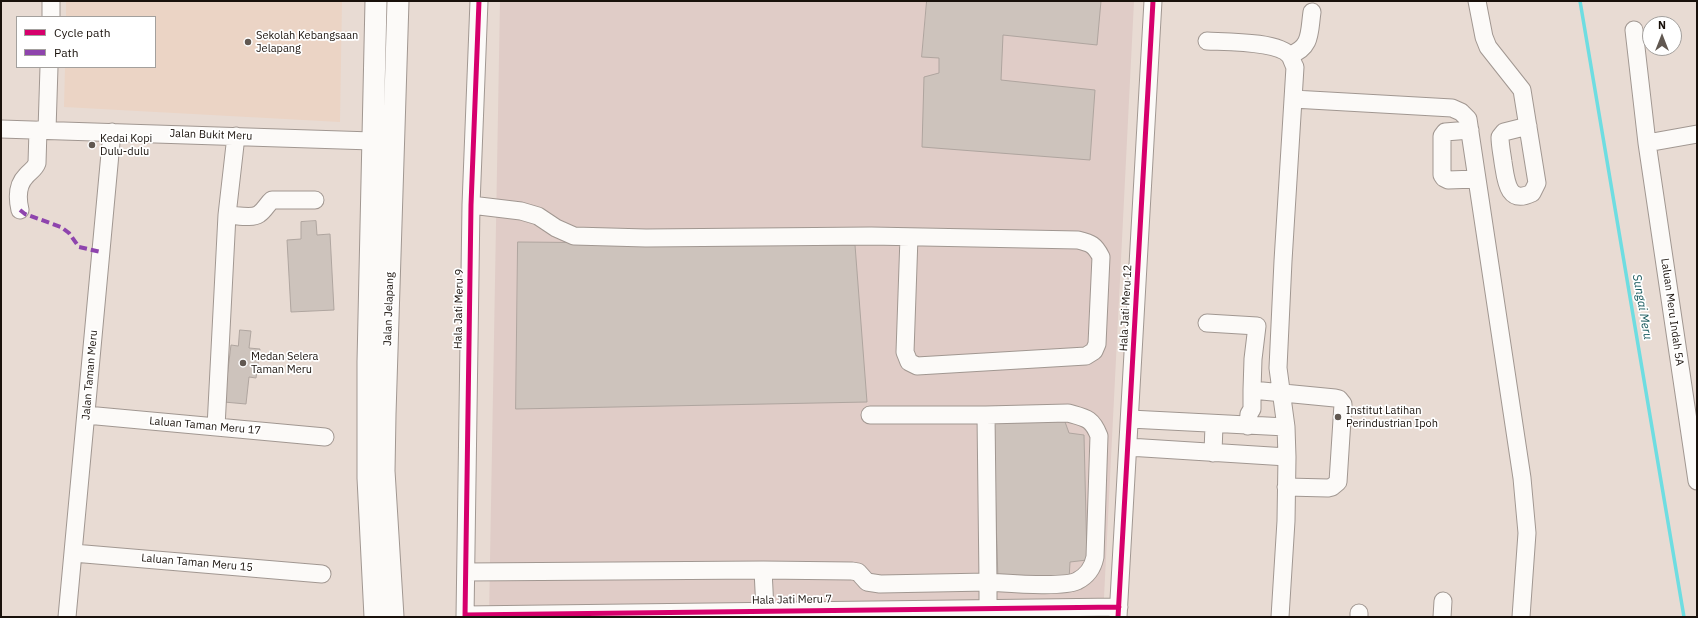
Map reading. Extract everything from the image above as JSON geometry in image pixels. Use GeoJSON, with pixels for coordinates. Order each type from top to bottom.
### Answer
{"type":"FeatureCollection","features":[{"type":"Feature","properties":{"kind":"main road","name":"Jalan Jelapang"},"geometry":{"type":"LineString","coordinates":[[375,617],[368,478],[372,141],[376,1]]}},
{"type":"Feature","properties":{"kind":"main road","name":"Jalan Jelapang"},"geometry":{"type":"LineString","coordinates":[[392,617],[384,471],[398,1]]}},
{"type":"Feature","properties":{"kind":"main road"},"geometry":{"type":"LineString","coordinates":[[392,183],[386,156],[372,141],[382,135],[387,127],[391,116],[395,94]]}},
{"type":"Feature","properties":{"kind":"street"},"geometry":{"type":"LineString","coordinates":[[51,1],[51,16]]}},
{"type":"Feature","properties":{"kind":"street","name":"Hala Jati Meru 9"},"geometry":{"type":"LineString","coordinates":[[465,616],[471,205],[479,1]]}},
{"type":"Feature","properties":{"kind":"street","name":"Hala Jati Meru 12"},"geometry":{"type":"LineString","coordinates":[[1119,612],[1153,1]]}},
{"type":"Feature","properties":{"kind":"street"},"geometry":{"type":"LineString","coordinates":[[1477,1],[1484,37],[1488,47],[1522,90],[1528,126]]}},
{"type":"Feature","properties":{"kind":"street"},"geometry":{"type":"LineString","coordinates":[[1290,55],[1300,52],[1308,43],[1312,12]]}},
{"type":"Feature","properties":{"kind":"street","name":"Laluan Meru Indah 5A"},"geometry":{"type":"LineString","coordinates":[[1634,30],[1647,143],[1697,481]]}},
{"type":"Feature","properties":{"kind":"street"},"geometry":{"type":"LineString","coordinates":[[1207,41],[1264,44],[1280,49],[1290,55],[1294,67],[1278,368],[1286,427],[1287,457],[1280,617]]}},
{"type":"Feature","properties":{"kind":"street"},"geometry":{"type":"LineString","coordinates":[[20,210],[18,190],[21,182],[37,164],[43,130],[49,68]]}},
{"type":"Feature","properties":{"kind":"street"},"geometry":{"type":"LineString","coordinates":[[1293,99],[1452,108],[1461,112],[1468,119],[1522,478],[1527,533],[1521,617]]}},
{"type":"Feature","properties":{"kind":"street","name":"Jalan Bukit Meru"},"geometry":{"type":"LineString","coordinates":[[1,129],[372,141]]}},
{"type":"Feature","properties":{"kind":"street"},"geometry":{"type":"LineString","coordinates":[[1470,130],[1445,132],[1442,136],[1442,175],[1448,180],[1477,179]]}},
{"type":"Feature","properties":{"kind":"street","name":"Jalan Taman Meru"},"geometry":{"type":"LineString","coordinates":[[67,617],[112,132]]}},
{"type":"Feature","properties":{"kind":"street"},"geometry":{"type":"LineString","coordinates":[[1647,143],[1697,134]]}},
{"type":"Feature","properties":{"kind":"street"},"geometry":{"type":"LineString","coordinates":[[216,427],[227,214],[236,136]]}},
{"type":"Feature","properties":{"kind":"street"},"geometry":{"type":"LineString","coordinates":[[227,214],[256,216],[261,213],[266,204],[272,200],[315,200]]}},
{"type":"Feature","properties":{"kind":"street"},"geometry":{"type":"LineString","coordinates":[[471,205],[521,211],[538,216],[556,228],[574,236],[646,238],[908,237],[1078,240],[1088,242],[1097,248],[1101,257],[1097,344],[1094,351],[1086,356],[917,366],[909,362],[905,352],[908,237]]}},
{"type":"Feature","properties":{"kind":"street"},"geometry":{"type":"LineString","coordinates":[[1207,323],[1280,326]]}},
{"type":"Feature","properties":{"kind":"street"},"geometry":{"type":"LineString","coordinates":[[1248,426],[1249,414],[1252,409],[1253,359],[1257,326]]}},
{"type":"Feature","properties":{"kind":"street"},"geometry":{"type":"LineString","coordinates":[[1252,390],[1335,398],[1341,401],[1344,409],[1338,482],[1332,487],[1328,488],[1286,487]]}},
{"type":"Feature","properties":{"kind":"street"},"geometry":{"type":"LineString","coordinates":[[466,572],[852,570],[858,572],[868,582],[880,584],[988,582],[1068,584],[1085,576],[1093,566],[1095,557],[1099,436],[1094,425],[1089,420],[1068,413],[870,415]]}},
{"type":"Feature","properties":{"kind":"street","name":"Laluan Taman Meru 17"},"geometry":{"type":"LineString","coordinates":[[86,414],[325,437]]}},
{"type":"Feature","properties":{"kind":"street"},"geometry":{"type":"LineString","coordinates":[[986,414],[988,608]]}},
{"type":"Feature","properties":{"kind":"street"},"geometry":{"type":"LineString","coordinates":[[1130,420],[1214,425],[1286,427]]}},
{"type":"Feature","properties":{"kind":"street"},"geometry":{"type":"LineString","coordinates":[[1213,453],[1214,425]]}},
{"type":"Feature","properties":{"kind":"street"},"geometry":{"type":"LineString","coordinates":[[1128,447],[1287,457]]}},
{"type":"Feature","properties":{"kind":"street","name":"Laluan Taman Meru 15"},"geometry":{"type":"LineString","coordinates":[[73,553],[322,574]]}},
{"type":"Feature","properties":{"kind":"street"},"geometry":{"type":"LineString","coordinates":[[763,570],[765,610]]}},
{"type":"Feature","properties":{"kind":"street","name":"Hala Jati Meru 7"},"geometry":{"type":"LineString","coordinates":[[465,616],[736,614],[765,610],[879,613],[988,608],[1119,612]]}},
{"type":"Feature","properties":{"kind":"shaded area","name":"Sekolah Kebangsaan Jelapang"},"geometry":{"type":"Polygon","coordinates":[[[66,1],[342,1],[340,122],[64,107],[65,68],[156,68],[156,16],[66,16],[66,1]]]}},
{"type":"Feature","properties":{"kind":"shaded area"},"geometry":{"type":"Polygon","coordinates":[[[500,1],[1134,1],[1103,617],[489,617],[500,1]]]}},
{"type":"Feature","properties":{"kind":"building"},"geometry":{"type":"Polygon","coordinates":[[[927,1],[1101,1],[1097,45],[1003,35],[1001,80],[1095,90],[1090,160],[922,147],[924,77],[939,73],[939,58],[922,57],[927,1]]]}},
{"type":"Feature","properties":{"kind":"building"},"geometry":{"type":"Polygon","coordinates":[[[316,221],[317,235],[330,234],[334,310],[291,312],[287,240],[301,239],[301,222],[316,221]]]}},
{"type":"Feature","properties":{"kind":"building"},"geometry":{"type":"Polygon","coordinates":[[[518,242],[855,245],[867,402],[516,409],[518,242]]]}},
{"type":"Feature","properties":{"kind":"building","name":"Medan Selera Taman Meru"},"geometry":{"type":"Polygon","coordinates":[[[240,330],[251,331],[249,348],[260,349],[256,378],[249,377],[246,404],[224,402],[231,345],[238,346],[240,330]]]}},
{"type":"Feature","properties":{"kind":"building"},"geometry":{"type":"Polygon","coordinates":[[[1064,419],[1069,433],[1084,435],[1087,560],[1070,562],[1069,580],[998,580],[993,424],[1064,419]]]}},
{"type":"Feature","properties":{"kind":"waterway","name":"Sungai Meru"},"geometry":{"type":"LineString","coordinates":[[1580,1],[1684,617]]}},
{"type":"Feature","properties":{"kind":"marked path"},"geometry":{"type":"LineString","coordinates":[[20,210],[25,214],[61,227],[69,233],[79,247],[101,252]]}},
{"type":"Feature","properties":{"kind":"cycle path"},"geometry":{"type":"LineString","coordinates":[[465,617],[471,205],[479,1]]}},
{"type":"Feature","properties":{"kind":"cycle path"},"geometry":{"type":"LineString","coordinates":[[1118,617],[1153,1]]}},
{"type":"Feature","properties":{"kind":"cycle path"},"geometry":{"type":"LineString","coordinates":[[465,615],[1119,607]]}},
{"type":"Feature","properties":{"kind":"place","name":"Sekolah Kebangsaan Jelapang"},"geometry":{"type":"Point","coordinates":[248,42]}},
{"type":"Feature","properties":{"kind":"place","name":"Kedai Kopi Dulu-dulu"},"geometry":{"type":"Point","coordinates":[92,145]}},
{"type":"Feature","properties":{"kind":"place","name":"Medan Selera Taman Meru"},"geometry":{"type":"Point","coordinates":[243,363]}},
{"type":"Feature","properties":{"kind":"place","name":"Institut Latihan Perindustrian Ipoh"},"geometry":{"type":"Point","coordinates":[1338,417]}}]}
